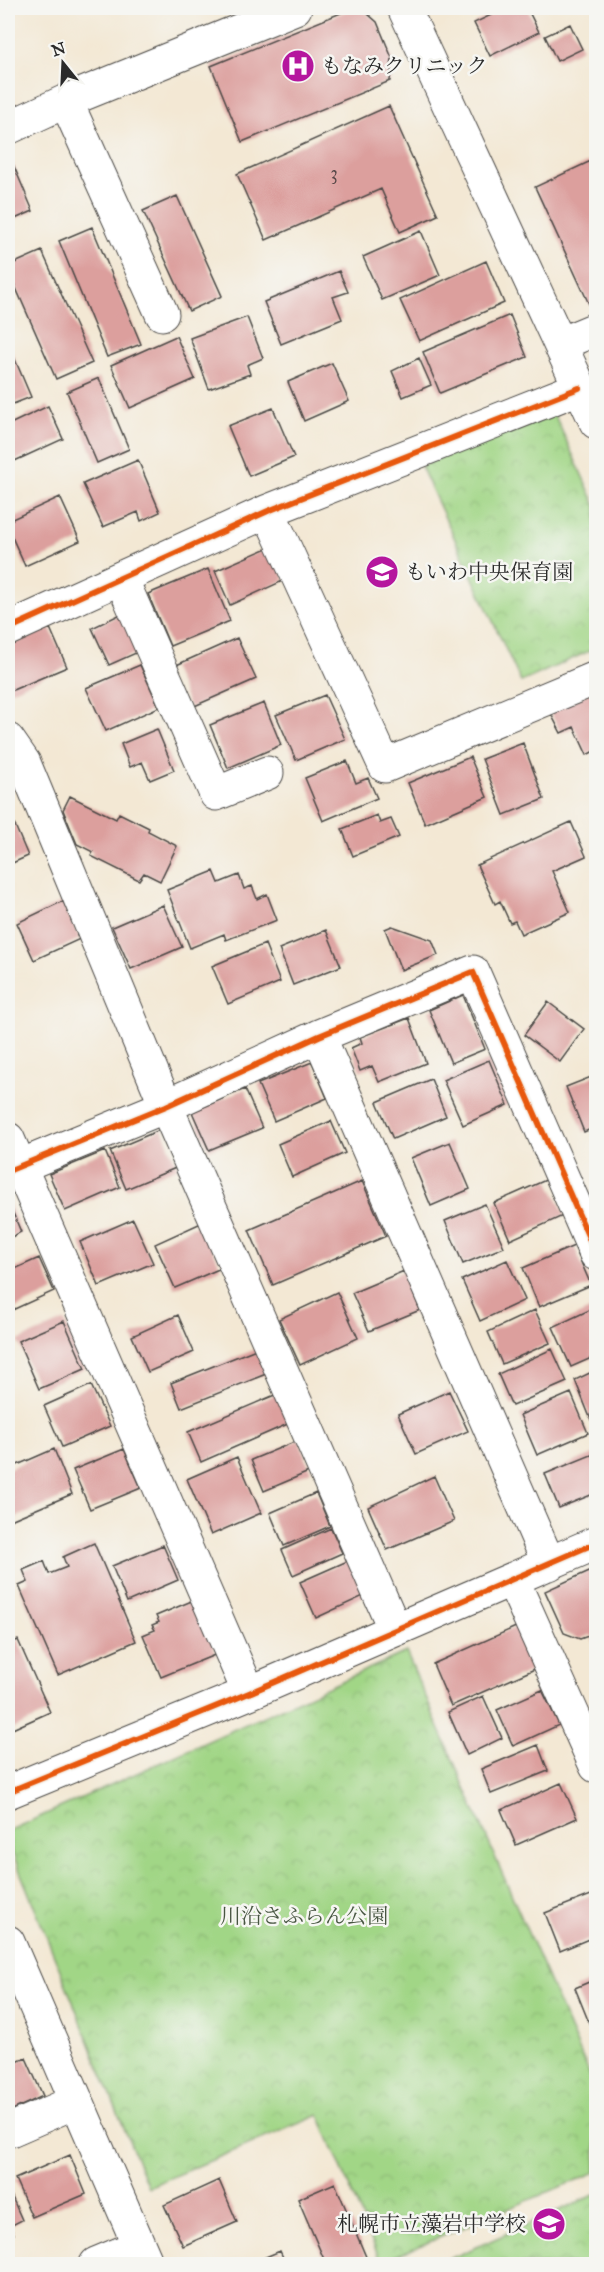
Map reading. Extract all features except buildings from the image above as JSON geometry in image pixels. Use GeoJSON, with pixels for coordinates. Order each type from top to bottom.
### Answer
{"type":"FeatureCollection","features":[{"type":"Feature","properties":{"kind":"street"},"geometry":{"type":"LineString","coordinates":[[8,128],[66,101],[295,8]]}},
{"type":"Feature","properties":{"kind":"street"},"geometry":{"type":"LineString","coordinates":[[404,8],[579,388],[597,422]]}},
{"type":"Feature","properties":{"kind":"street"},"geometry":{"type":"LineString","coordinates":[[66,101],[162,314]]}},
{"type":"Feature","properties":{"kind":"street"},"geometry":{"type":"LineString","coordinates":[[560,344],[597,329]]}},
{"type":"Feature","properties":{"kind":"street"},"geometry":{"type":"LineString","coordinates":[[11,618],[121,578],[268,511],[579,388]]}},
{"type":"Feature","properties":{"kind":"street"},"geometry":{"type":"LineString","coordinates":[[268,511],[386,766],[597,678]]}},
{"type":"Feature","properties":{"kind":"street"},"geometry":{"type":"LineString","coordinates":[[121,578],[216,795],[267,773]]}},
{"type":"Feature","properties":{"kind":"street"},"geometry":{"type":"LineString","coordinates":[[8,740],[24,763],[166,1106],[395,1630]]}},
{"type":"Feature","properties":{"kind":"street"},"geometry":{"type":"LineString","coordinates":[[249,1693],[11,1159],[166,1106],[319,1036],[473,972],[597,1254]]}},
{"type":"Feature","properties":{"kind":"street"},"geometry":{"type":"LineString","coordinates":[[319,1036],[549,1564]]}},
{"type":"Feature","properties":{"kind":"street"},"geometry":{"type":"LineString","coordinates":[[8,1792],[249,1693],[597,1543]]}},
{"type":"Feature","properties":{"kind":"street"},"geometry":{"type":"LineString","coordinates":[[513,1581],[597,1766]]}},
{"type":"Feature","properties":{"kind":"street"},"geometry":{"type":"LineString","coordinates":[[8,1942],[143,2255],[96,2265]]}},
{"type":"Feature","properties":{"kind":"street"},"geometry":{"type":"LineString","coordinates":[[8,2131],[77,2101]]}},
{"type":"Feature","properties":{"kind":"green space"},"geometry":{"type":"Polygon","coordinates":[[[551,407],[596,506],[596,648],[521,682],[421,466],[551,407]]]}},
{"type":"Feature","properties":{"kind":"green space","name":"川沿さふらん公園"},"geometry":{"type":"Polygon","coordinates":[[[406,1652],[596,2089],[596,2172],[381,2262],[319,2115],[148,2187],[8,1842],[8,1831],[406,1652]]]}},
{"type":"Feature","properties":{"kind":"green space","name":"札幌市立藻岩中学校"},"geometry":{"type":"Polygon","coordinates":[[[596,2194],[596,2264],[438,2264],[596,2194]]]}},
{"type":"Feature","properties":{"kind":"cycle path"},"geometry":{"type":"LineString","coordinates":[[8,629],[268,511],[579,388]]}},
{"type":"Feature","properties":{"kind":"cycle path"},"geometry":{"type":"LineString","coordinates":[[8,1171],[166,1106],[319,1036],[473,972],[596,1254]]}},
{"type":"Feature","properties":{"kind":"cycle path"},"geometry":{"type":"LineString","coordinates":[[8,1792],[249,1693],[596,1543]]}},
{"type":"Feature","properties":{"kind":"place","name":"もなみクリニック"},"geometry":{"type":"Point","coordinates":[298,66]}},
{"type":"Feature","properties":{"kind":"place","name":"もいわ中央保育園"},"geometry":{"type":"Point","coordinates":[382,572]}},
{"type":"Feature","properties":{"kind":"place","name":"札幌市立藻岩中学校"},"geometry":{"type":"Point","coordinates":[549,2224]}}]}
